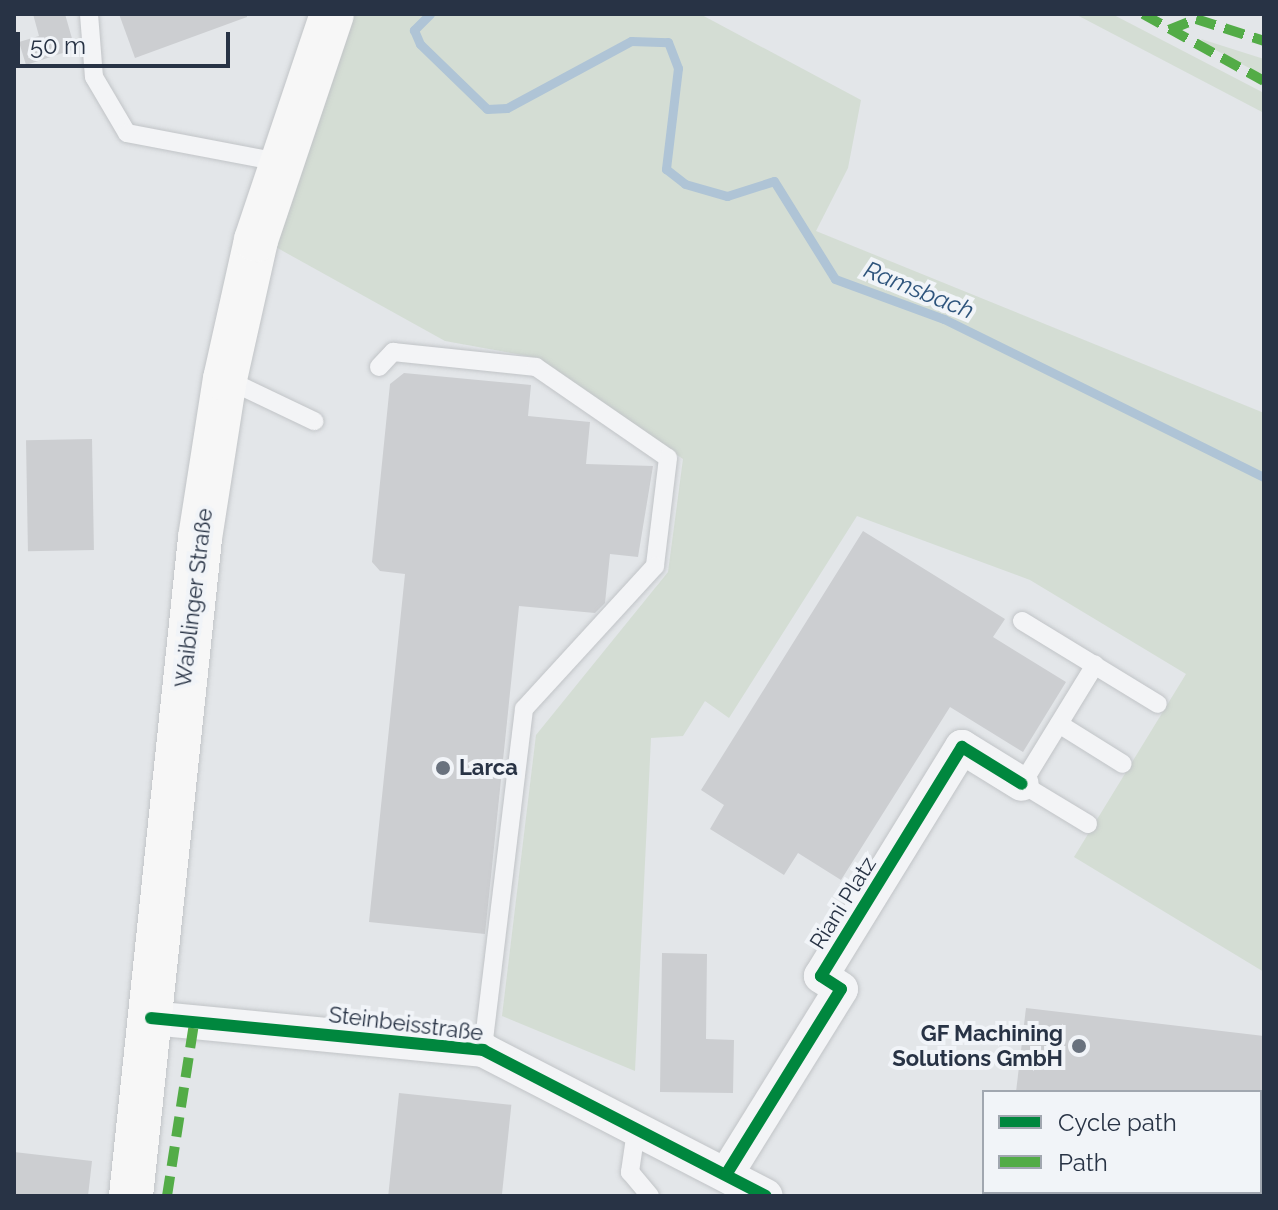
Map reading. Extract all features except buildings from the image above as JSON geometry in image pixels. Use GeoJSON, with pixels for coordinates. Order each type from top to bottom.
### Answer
{"type":"FeatureCollection","features":[{"type":"Feature","properties":{"kind":"main road","name":"Waiblinger Straße"},"geometry":{"type":"LineString","coordinates":[[131,1196],[198,553],[225,379],[279,162],[332,14]]}},
{"type":"Feature","properties":{"kind":"street","name":"Riani Platz"},"geometry":{"type":"LineString","coordinates":[[727,1173],[841,989],[821,976],[962,747],[1022,784]]}},
{"type":"Feature","properties":{"kind":"street","name":"Steinbeisstraße"},"geometry":{"type":"LineString","coordinates":[[151,1018],[483,1050],[637,1124],[766,1196]]}},
{"type":"Feature","properties":{"kind":"lane"},"geometry":{"type":"LineString","coordinates":[[89,14],[94,77],[127,133],[279,162]]}},
{"type":"Feature","properties":{"kind":"lane"},"geometry":{"type":"LineString","coordinates":[[379,367],[393,352],[536,367],[668,458],[655,566],[524,709],[483,1050]]}},
{"type":"Feature","properties":{"kind":"lane"},"geometry":{"type":"LineString","coordinates":[[225,379],[314,421]]}},
{"type":"Feature","properties":{"kind":"lane"},"geometry":{"type":"LineString","coordinates":[[1022,621],[1158,704]]}},
{"type":"Feature","properties":{"kind":"lane"},"geometry":{"type":"LineString","coordinates":[[1088,824],[1022,784],[1095,665]]}},
{"type":"Feature","properties":{"kind":"lane"},"geometry":{"type":"LineString","coordinates":[[1059,724],[1123,764]]}},
{"type":"Feature","properties":{"kind":"lane"},"geometry":{"type":"LineString","coordinates":[[637,1124],[630,1172],[650,1196]]}},
{"type":"Feature","properties":{"kind":"shaded area"},"geometry":{"type":"Polygon","coordinates":[[[347,14],[700,14],[861,100],[848,168],[816,231],[1264,413],[1264,972],[1074,857],[1186,674],[1030,580],[857,516],[729,718],[705,701],[683,736],[651,738],[635,1071],[502,1016],[536,735],[668,572],[683,459],[533,357],[445,341],[272,245],[347,14]]]}},
{"type":"Feature","properties":{"kind":"shaded area"},"geometry":{"type":"Polygon","coordinates":[[[1075,14],[1112,14],[1264,93],[1264,113],[1075,14]]]}},
{"type":"Feature","properties":{"kind":"shaded area"},"geometry":{"type":"Polygon","coordinates":[[[1201,39],[1264,59],[1264,76],[1210,47],[1201,39]]]}},
{"type":"Feature","properties":{"kind":"waterway","name":"Ramsbach"},"geometry":{"type":"LineString","coordinates":[[430,14],[414,30],[420,44],[487,109],[507,108],[631,41],[668,42],[678,68],[666,169],[685,184],[727,196],[774,181],[835,279],[944,319],[1264,477]]}},
{"type":"Feature","properties":{"kind":"marked path"},"geometry":{"type":"LineString","coordinates":[[1143,14],[1264,81]]}},
{"type":"Feature","properties":{"kind":"marked path"},"geometry":{"type":"LineString","coordinates":[[1169,30],[1196,19],[1264,41]]}},
{"type":"Feature","properties":{"kind":"marked path"},"geometry":{"type":"LineString","coordinates":[[167,1196],[194,1024]]}},
{"type":"Feature","properties":{"kind":"cycle path"},"geometry":{"type":"LineString","coordinates":[[727,1173],[841,989],[821,976],[962,747],[1022,784]]}},
{"type":"Feature","properties":{"kind":"cycle path"},"geometry":{"type":"LineString","coordinates":[[151,1018],[483,1050],[766,1196]]}},
{"type":"Feature","properties":{"kind":"place","name":"Larca"},"geometry":{"type":"Point","coordinates":[443,768]}},
{"type":"Feature","properties":{"kind":"place","name":"GF Machining Solutions GmbH"},"geometry":{"type":"Point","coordinates":[1079,1046]}}]}
